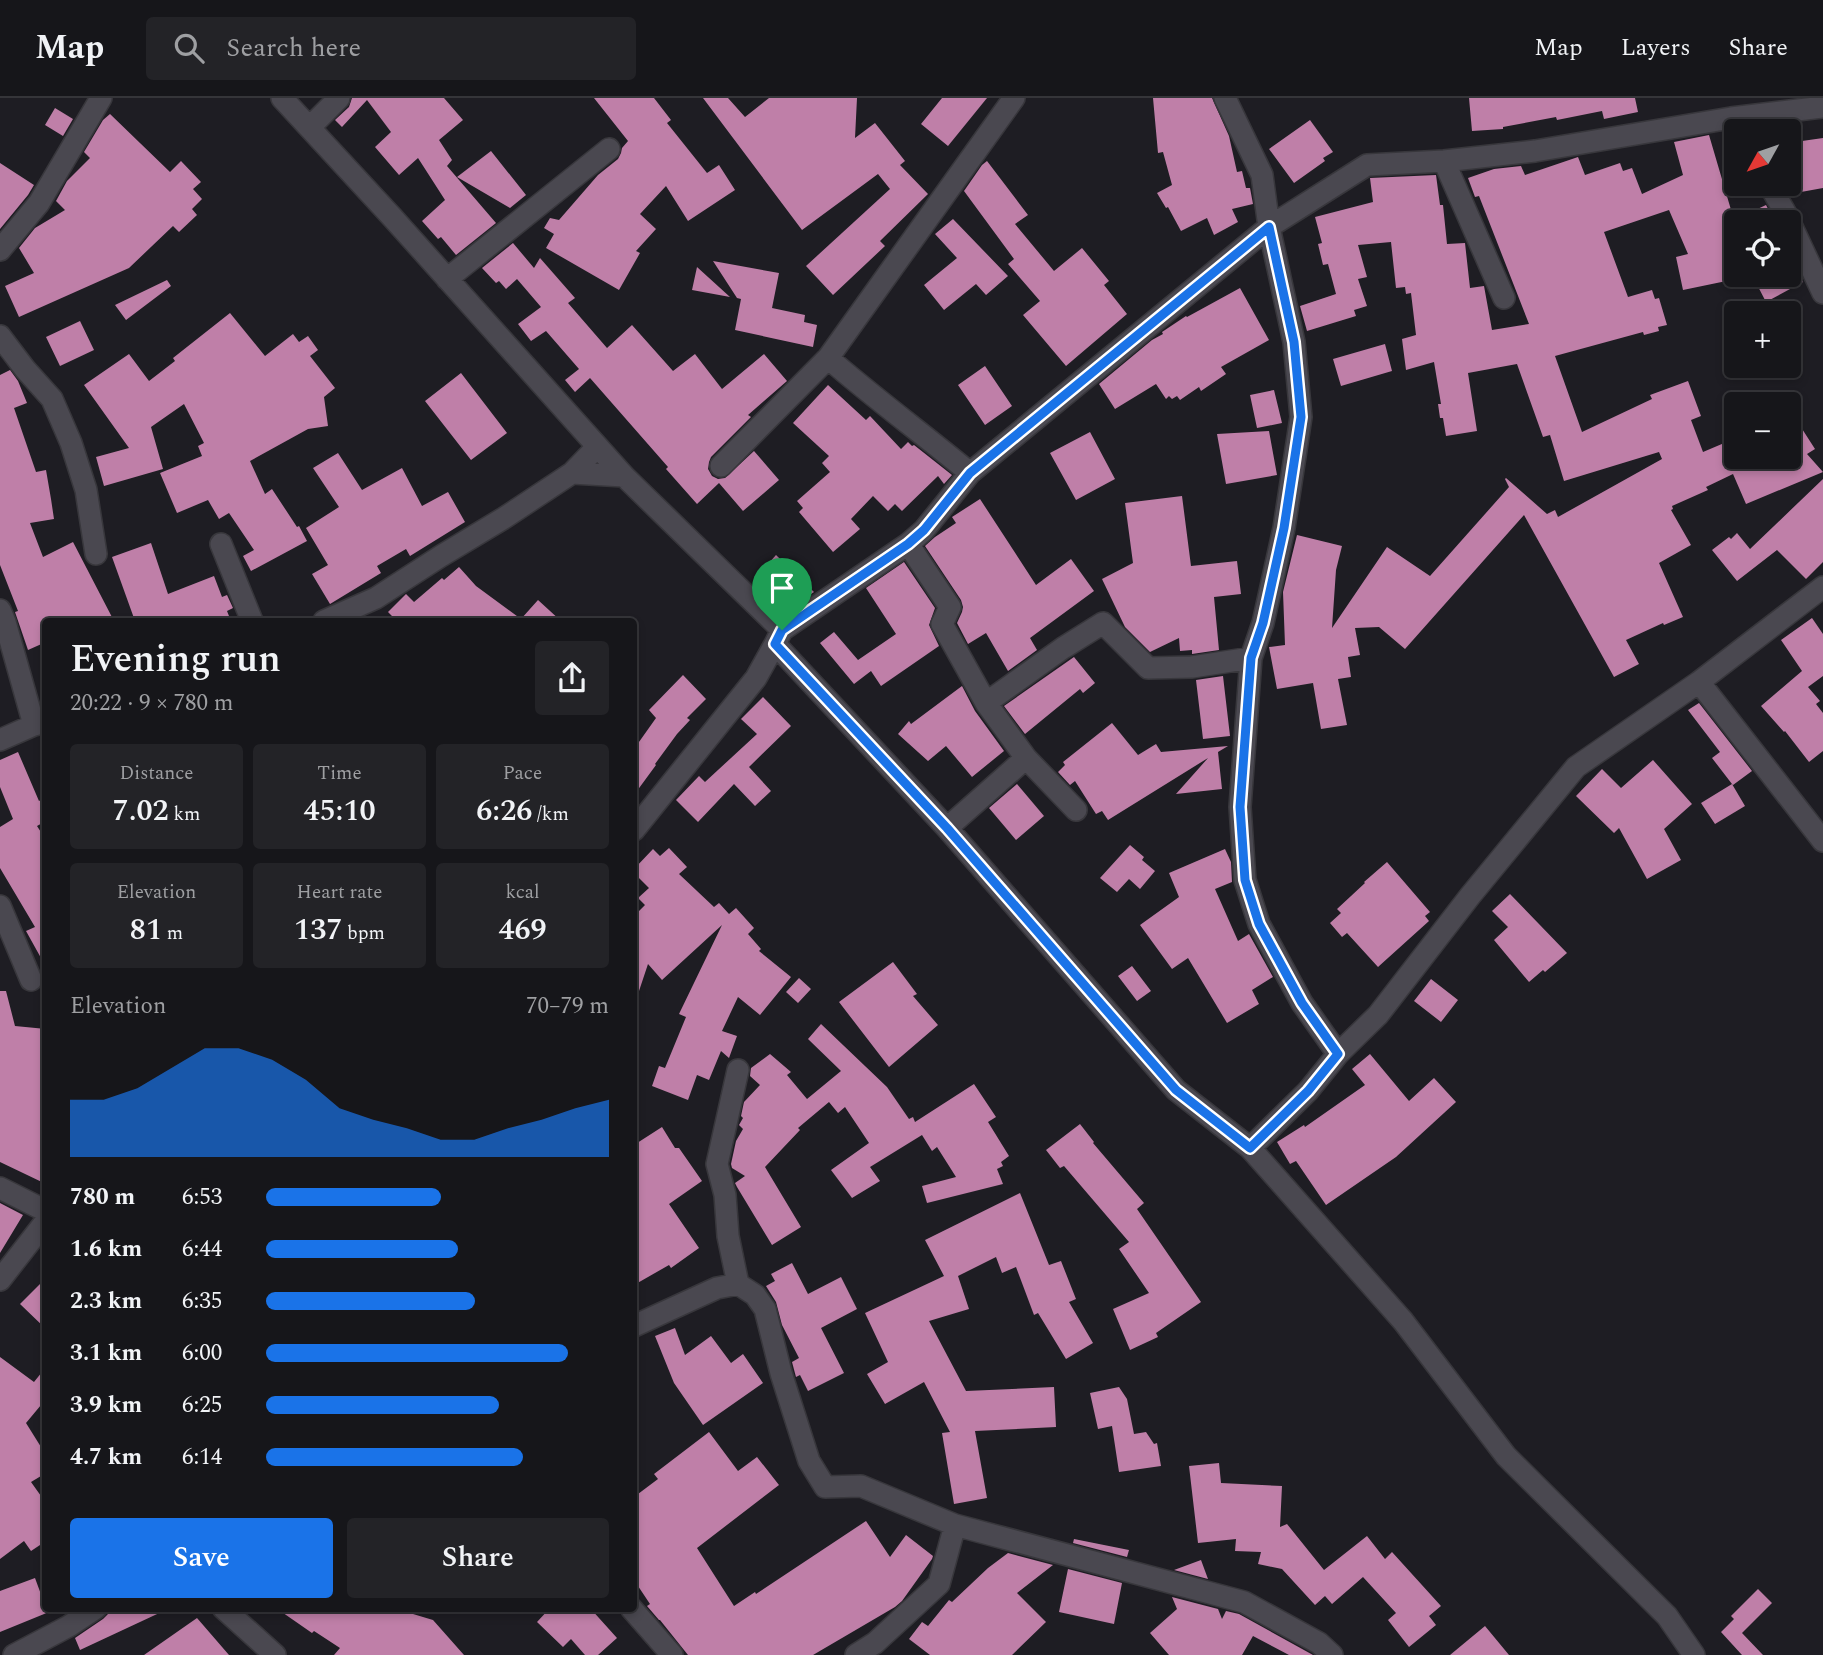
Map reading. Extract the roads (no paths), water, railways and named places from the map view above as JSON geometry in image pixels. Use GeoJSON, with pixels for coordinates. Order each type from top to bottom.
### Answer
{"type":"FeatureCollection","features":[{"type":"Feature","properties":{"kind":"street"},"geometry":{"type":"LineString","coordinates":[[0,250],[39,203],[101,98]]}},
{"type":"Feature","properties":{"kind":"street"},"geometry":{"type":"LineString","coordinates":[[282,98],[597,447],[779,637],[1176,1090],[1250,1148],[1403,1321],[1506,1456],[1667,1616],[1688,1653]]}},
{"type":"Feature","properties":{"kind":"street"},"geometry":{"type":"LineString","coordinates":[[310,127],[339,98]]}},
{"type":"Feature","properties":{"kind":"street"},"geometry":{"type":"LineString","coordinates":[[721,466],[828,358],[1014,98]]}},
{"type":"Feature","properties":{"kind":"street"},"geometry":{"type":"LineString","coordinates":[[1226,98],[1262,175],[1269,227],[1294,342],[1301,417],[1284,528],[1263,623],[1251,658],[1240,807],[1245,880],[1259,924],[1302,1003],[1338,1054]]}},
{"type":"Feature","properties":{"kind":"street"},"geometry":{"type":"LineString","coordinates":[[1746,119],[1772,105],[1823,107]]}},
{"type":"Feature","properties":{"kind":"street"},"geometry":{"type":"LineString","coordinates":[[637,826],[755,678],[779,637],[908,544],[924,530],[970,473],[1269,227],[1367,165],[1444,161],[1724,126]]}},
{"type":"Feature","properties":{"kind":"street"},"geometry":{"type":"LineString","coordinates":[[447,279],[609,149]]}},
{"type":"Feature","properties":{"kind":"street"},"geometry":{"type":"LineString","coordinates":[[1444,161],[1504,298]]}},
{"type":"Feature","properties":{"kind":"street"},"geometry":{"type":"LineString","coordinates":[[1776,196],[1823,293]]}},
{"type":"Feature","properties":{"kind":"street"},"geometry":{"type":"LineString","coordinates":[[0,336],[52,399],[71,443],[86,490],[96,554]]}},
{"type":"Feature","properties":{"kind":"street"},"geometry":{"type":"LineString","coordinates":[[828,358],[970,473]]}},
{"type":"Feature","properties":{"kind":"street"},"geometry":{"type":"LineString","coordinates":[[331,618],[376,598],[504,518],[572,473],[597,447]]}},
{"type":"Feature","properties":{"kind":"street"},"geometry":{"type":"LineString","coordinates":[[572,473],[624,476]]}},
{"type":"Feature","properties":{"kind":"street"},"geometry":{"type":"LineString","coordinates":[[221,544],[251,618]]}},
{"type":"Feature","properties":{"kind":"street"},"geometry":{"type":"LineString","coordinates":[[908,544],[950,607],[942,624],[986,703],[1026,758],[1076,810]]}},
{"type":"Feature","properties":{"kind":"street"},"geometry":{"type":"LineString","coordinates":[[1250,1148],[1308,1091],[1338,1054],[1378,1015],[1470,896],[1576,767],[1699,682],[1823,587]]}},
{"type":"Feature","properties":{"kind":"street"},"geometry":{"type":"LineString","coordinates":[[0,610],[40,723],[0,740]]}},
{"type":"Feature","properties":{"kind":"street"},"geometry":{"type":"LineString","coordinates":[[986,703],[1103,623],[1148,668],[1192,667],[1251,658]]}},
{"type":"Feature","properties":{"kind":"street"},"geometry":{"type":"LineString","coordinates":[[1699,682],[1823,841]]}},
{"type":"Feature","properties":{"kind":"street"},"geometry":{"type":"LineString","coordinates":[[947,828],[1026,758]]}},
{"type":"Feature","properties":{"kind":"street"},"geometry":{"type":"LineString","coordinates":[[0,906],[31,980]]}},
{"type":"Feature","properties":{"kind":"street"},"geometry":{"type":"LineString","coordinates":[[737,1070],[717,1164],[725,1195],[728,1236],[737,1284]]}},
{"type":"Feature","properties":{"kind":"street"},"geometry":{"type":"LineString","coordinates":[[0,1188],[42,1209]]}},
{"type":"Feature","properties":{"kind":"street"},"geometry":{"type":"LineString","coordinates":[[0,1280],[42,1226]]}},
{"type":"Feature","properties":{"kind":"street"},"geometry":{"type":"LineString","coordinates":[[637,1325],[717,1288],[737,1284],[755,1295],[765,1308],[781,1373],[809,1461],[825,1488],[861,1486],[955,1525],[1244,1602],[1319,1643],[1332,1655]]}},
{"type":"Feature","properties":{"kind":"street"},"geometry":{"type":"LineString","coordinates":[[856,1655],[876,1643],[939,1584],[955,1525]]}},
{"type":"Feature","properties":{"kind":"street"},"geometry":{"type":"LineString","coordinates":[[14,1655],[90,1612]]}},
{"type":"Feature","properties":{"kind":"street"},"geometry":{"type":"LineString","coordinates":[[227,1612],[275,1655]]}},
{"type":"Feature","properties":{"kind":"street"},"geometry":{"type":"LineString","coordinates":[[634,1612],[672,1655]]}}]}
